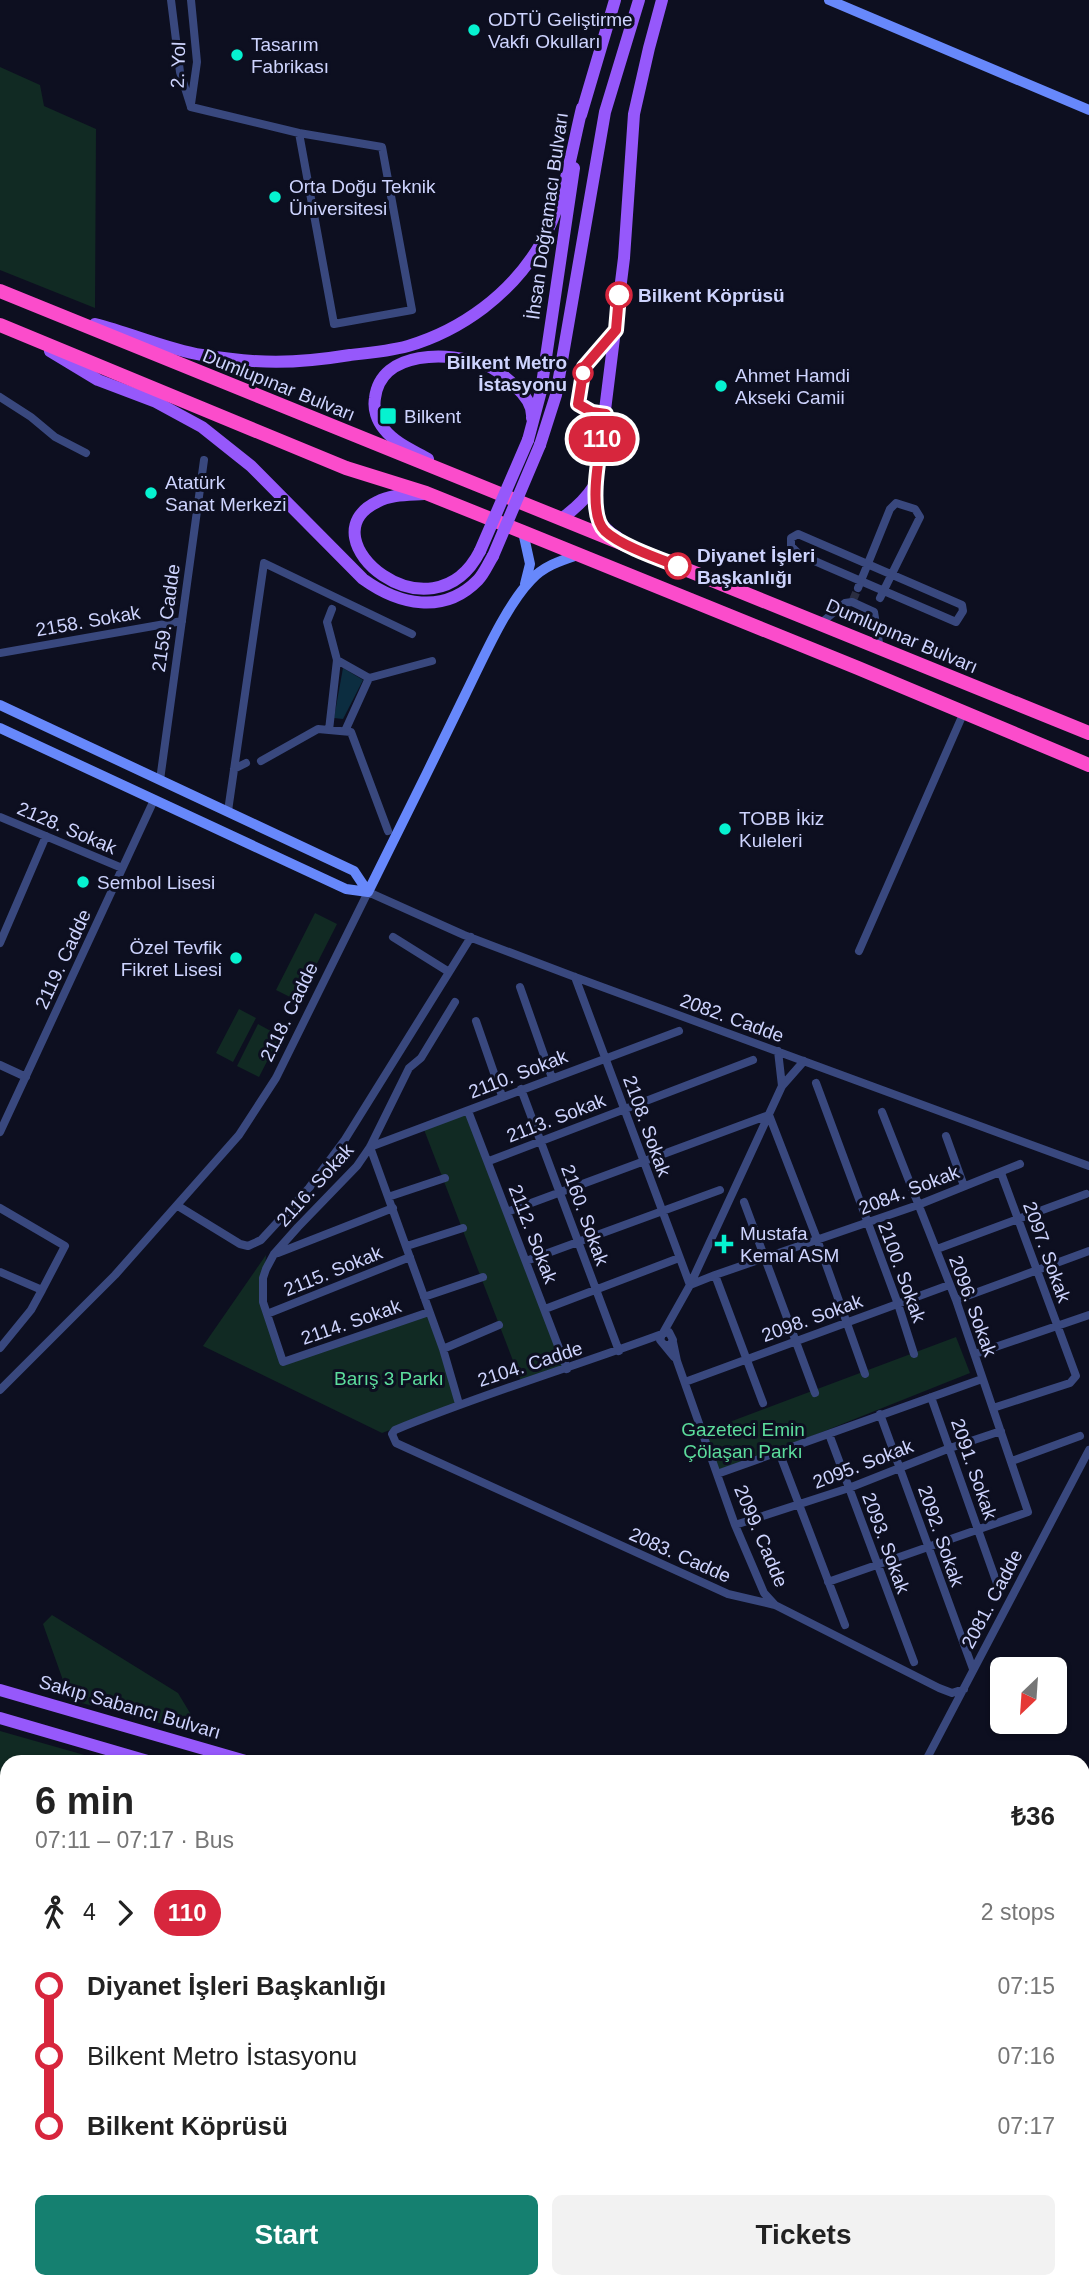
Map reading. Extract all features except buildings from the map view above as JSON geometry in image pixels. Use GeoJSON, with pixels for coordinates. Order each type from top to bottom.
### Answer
{"type":"FeatureCollection","features":[{"type":"Feature","properties":{"kind":"highway","name":"Dumlupınar Bulvarı"},"geometry":{"type":"LineString","coordinates":[[0,291],[1089,733]]}},
{"type":"Feature","properties":{"kind":"highway"},"geometry":{"type":"LineString","coordinates":[[0,325],[346,468],[426,493],[523,532],[1089,765]]}},
{"type":"Feature","properties":{"kind":"main road","name":"İhsan Doğramacı Bulvarı"},"geometry":{"type":"LineString","coordinates":[[534,442],[582,108],[615,0]]}},
{"type":"Feature","properties":{"kind":"main road"},"geometry":{"type":"LineString","coordinates":[[20,333],[98,380],[156,402],[202,426],[251,466],[363,579],[381,592],[410,602],[443,601],[463,592],[480,579],[486,554],[555,395],[605,111],[639,0]]}},
{"type":"Feature","properties":{"kind":"main road"},"geometry":{"type":"LineString","coordinates":[[642,552],[604,530],[594,510],[624,258],[634,114],[662,0]]}},
{"type":"Feature","properties":{"kind":"main road"},"geometry":{"type":"LineString","coordinates":[[60,316],[198,354],[261,363],[309,362],[406,346],[427,339],[480,312],[511,283],[540,245],[562,190],[582,108]]}},
{"type":"Feature","properties":{"kind":"main road"},"geometry":{"type":"LineString","coordinates":[[465,480],[402,444],[381,426],[374,402],[380,384],[391,370],[412,360],[437,356],[455,356],[486,365],[513,384],[528,402],[533,414],[534,442]]}},
{"type":"Feature","properties":{"kind":"main road"},"geometry":{"type":"LineString","coordinates":[[561,519],[587,497],[596,482]]}},
{"type":"Feature","properties":{"kind":"main road"},"geometry":{"type":"LineString","coordinates":[[426,493],[389,497],[376,502],[359,517],[354,532],[357,548],[373,567],[392,583],[415,589],[443,586],[462,576],[486,554]]}},
{"type":"Feature","properties":{"kind":"main road","name":"Sakıp Sabancı Bulvarı"},"geometry":{"type":"LineString","coordinates":[[0,1690],[225,1755]]}},
{"type":"Feature","properties":{"kind":"main road"},"geometry":{"type":"LineString","coordinates":[[0,1718],[127,1755]]}},
{"type":"Feature","properties":{"kind":"street","name":"2. Yol"},"geometry":{"type":"LineString","coordinates":[[171,0],[180,72],[191,107]]}},
{"type":"Feature","properties":{"kind":"street","name":"2. Yol"},"geometry":{"type":"LineString","coordinates":[[191,0],[197,62],[191,107]]}},
{"type":"Feature","properties":{"kind":"street"},"geometry":{"type":"LineString","coordinates":[[829,0],[1089,110]]}},
{"type":"Feature","properties":{"kind":"street"},"geometry":{"type":"LineString","coordinates":[[191,107],[299,133],[382,148],[412,310],[334,324],[299,133]]}},
{"type":"Feature","properties":{"kind":"street"},"geometry":{"type":"LineString","coordinates":[[0,397],[55,437],[86,453]]}},
{"type":"Feature","properties":{"kind":"street","name":"2159. Cadde"},"geometry":{"type":"LineString","coordinates":[[159,779],[204,460]]}},
{"type":"Feature","properties":{"kind":"street"},"geometry":{"type":"LineString","coordinates":[[859,584],[890,509],[896,503],[915,509],[920,517],[882,594]]}},
{"type":"Feature","properties":{"kind":"street"},"geometry":{"type":"LineString","coordinates":[[523,532],[530,564],[523,590]]}},
{"type":"Feature","properties":{"kind":"street"},"geometry":{"type":"LineString","coordinates":[[798,534],[867,564],[962,605],[963,611],[956,622],[882,594],[799,554],[791,546],[792,538],[798,534]]}},
{"type":"Feature","properties":{"kind":"street"},"geometry":{"type":"LineString","coordinates":[[523,590],[531,580],[552,564],[578,555]]}},
{"type":"Feature","properties":{"kind":"street"},"geometry":{"type":"LineString","coordinates":[[225,833],[264,564],[411,634]]}},
{"type":"Feature","properties":{"kind":"street","name":"2118. Cadde"},"geometry":{"type":"LineString","coordinates":[[0,1390],[115,1275],[178,1206],[239,1135],[266,1096],[478,668],[523,590]]}},
{"type":"Feature","properties":{"kind":"street"},"geometry":{"type":"LineString","coordinates":[[821,623],[845,603],[853,601],[874,611],[880,649]]}},
{"type":"Feature","properties":{"kind":"street"},"geometry":{"type":"LineString","coordinates":[[329,730],[337,660],[327,622],[332,610]]}},
{"type":"Feature","properties":{"kind":"street","name":"2158. Sokak"},"geometry":{"type":"LineString","coordinates":[[0,653],[182,621]]}},
{"type":"Feature","properties":{"kind":"street"},"geometry":{"type":"LineString","coordinates":[[337,660],[369,678],[432,661]]}},
{"type":"Feature","properties":{"kind":"street"},"geometry":{"type":"LineString","coordinates":[[345,731],[369,678]]}},
{"type":"Feature","properties":{"kind":"street"},"geometry":{"type":"LineString","coordinates":[[0,705],[354,871],[369,892]]}},
{"type":"Feature","properties":{"kind":"street"},"geometry":{"type":"LineString","coordinates":[[859,951],[964,712]]}},
{"type":"Feature","properties":{"kind":"street"},"geometry":{"type":"LineString","coordinates":[[0,728],[346,889],[369,892]]}},
{"type":"Feature","properties":{"kind":"street"},"geometry":{"type":"LineString","coordinates":[[261,761],[318,729],[351,732],[388,831]]}},
{"type":"Feature","properties":{"kind":"street"},"geometry":{"type":"LineString","coordinates":[[234,769],[246,763]]}},
{"type":"Feature","properties":{"kind":"street"},"geometry":{"type":"LineString","coordinates":[[154,800],[159,779]]}},
{"type":"Feature","properties":{"kind":"street","name":"2119. Cadde"},"geometry":{"type":"LineString","coordinates":[[0,1132],[154,800]]}},
{"type":"Feature","properties":{"kind":"street","name":"2128. Sokak"},"geometry":{"type":"LineString","coordinates":[[0,817],[122,869]]}},
{"type":"Feature","properties":{"kind":"street"},"geometry":{"type":"LineString","coordinates":[[0,943],[46,836]]}},
{"type":"Feature","properties":{"kind":"street","name":"2082. Cadde"},"geometry":{"type":"LineString","coordinates":[[369,892],[471,937],[575,977],[1089,1166]]}},
{"type":"Feature","properties":{"kind":"street"},"geometry":{"type":"LineString","coordinates":[[393,937],[449,972]]}},
{"type":"Feature","properties":{"kind":"street"},"geometry":{"type":"LineString","coordinates":[[178,1206],[240,1244],[248,1246],[261,1240],[309,1188],[344,1141],[471,937]]}},
{"type":"Feature","properties":{"kind":"street","name":"2108. Sokak"},"geometry":{"type":"LineString","coordinates":[[575,977],[690,1285]]}},
{"type":"Feature","properties":{"kind":"street"},"geometry":{"type":"LineString","coordinates":[[520,987],[552,1078]]}},
{"type":"Feature","properties":{"kind":"street","name":"2116. Sokak"},"geometry":{"type":"LineString","coordinates":[[283,1362],[263,1302],[263,1278],[274,1254],[356,1166],[370,1147],[409,1068],[421,1058],[455,1002]]}},
{"type":"Feature","properties":{"kind":"street"},"geometry":{"type":"LineString","coordinates":[[476,1021],[502,1096]]}},
{"type":"Feature","properties":{"kind":"street","name":"2110. Sokak"},"geometry":{"type":"LineString","coordinates":[[370,1147],[679,1031]]}},
{"type":"Feature","properties":{"kind":"street"},"geometry":{"type":"LineString","coordinates":[[778,1051],[782,1086]]}},
{"type":"Feature","properties":{"kind":"street","name":"2113. Sokak"},"geometry":{"type":"LineString","coordinates":[[489,1161],[753,1060]]}},
{"type":"Feature","properties":{"kind":"street"},"geometry":{"type":"LineString","coordinates":[[662,1333],[676,1314],[782,1086],[804,1061]]}},
{"type":"Feature","properties":{"kind":"street"},"geometry":{"type":"LineString","coordinates":[[0,1065],[26,1077]]}},
{"type":"Feature","properties":{"kind":"street","name":"2100. Sokak"},"geometry":{"type":"LineString","coordinates":[[816,1083],[914,1354]]}},
{"type":"Feature","properties":{"kind":"street","name":"2160. Sokak"},"geometry":{"type":"LineString","coordinates":[[521,1089],[619,1351]]}},
{"type":"Feature","properties":{"kind":"street","name":"2112. Sokak"},"geometry":{"type":"LineString","coordinates":[[468,1111],[567,1369]]}},
{"type":"Feature","properties":{"kind":"street","name":"2096. Sokak"},"geometry":{"type":"LineString","coordinates":[[883,1112],[956,1300],[1028,1511],[978,1528]]}},
{"type":"Feature","properties":{"kind":"street"},"geometry":{"type":"LineString","coordinates":[[507,1212],[769,1115]]}},
{"type":"Feature","properties":{"kind":"street"},"geometry":{"type":"LineString","coordinates":[[769,1115],[848,1322],[865,1374]]}},
{"type":"Feature","properties":{"kind":"street"},"geometry":{"type":"LineString","coordinates":[[946,1136],[964,1186]]}},
{"type":"Feature","properties":{"kind":"street"},"geometry":{"type":"LineString","coordinates":[[370,1147],[443,1349],[459,1404]]}},
{"type":"Feature","properties":{"kind":"street","name":"2084. Sokak"},"geometry":{"type":"LineString","coordinates":[[690,1285],[817,1239],[867,1224],[1020,1164]]}},
{"type":"Feature","properties":{"kind":"street","name":"2097. Sokak"},"geometry":{"type":"LineString","coordinates":[[993,1408],[1073,1381],[1076,1374],[1001,1173]]}},
{"type":"Feature","properties":{"kind":"street"},"geometry":{"type":"LineString","coordinates":[[388,1197],[445,1178]]}},
{"type":"Feature","properties":{"kind":"street"},"geometry":{"type":"LineString","coordinates":[[526,1261],[720,1190]]}},
{"type":"Feature","properties":{"kind":"street"},"geometry":{"type":"LineString","coordinates":[[937,1250],[1086,1194]]}},
{"type":"Feature","properties":{"kind":"street"},"geometry":{"type":"LineString","coordinates":[[744,1202],[815,1393]]}},
{"type":"Feature","properties":{"kind":"street"},"geometry":{"type":"LineString","coordinates":[[0,1208],[65,1246],[31,1310],[0,1348]]}},
{"type":"Feature","properties":{"kind":"street"},"geometry":{"type":"LineString","coordinates":[[274,1254],[393,1208]]}},
{"type":"Feature","properties":{"kind":"street"},"geometry":{"type":"LineString","coordinates":[[407,1246],[463,1227]]}},
{"type":"Feature","properties":{"kind":"street"},"geometry":{"type":"LineString","coordinates":[[956,1300],[1089,1251]]}},
{"type":"Feature","properties":{"kind":"street","name":"2115. Sokak"},"geometry":{"type":"LineString","coordinates":[[267,1314],[410,1257]]}},
{"type":"Feature","properties":{"kind":"street"},"geometry":{"type":"LineString","coordinates":[[545,1309],[678,1258]]}},
{"type":"Feature","properties":{"kind":"street"},"geometry":{"type":"LineString","coordinates":[[0,1272],[42,1290]]}},
{"type":"Feature","properties":{"kind":"street"},"geometry":{"type":"LineString","coordinates":[[715,1275],[763,1403]]}},
{"type":"Feature","properties":{"kind":"street"},"geometry":{"type":"LineString","coordinates":[[424,1297],[483,1277]]}},
{"type":"Feature","properties":{"kind":"street","name":"2098. Sokak"},"geometry":{"type":"LineString","coordinates":[[685,1382],[949,1285]]}},
{"type":"Feature","properties":{"kind":"street","name":"2114. Sokak"},"geometry":{"type":"LineString","coordinates":[[283,1362],[429,1312]]}},
{"type":"Feature","properties":{"kind":"street"},"geometry":{"type":"LineString","coordinates":[[669,1342],[676,1314]]}},
{"type":"Feature","properties":{"kind":"street"},"geometry":{"type":"LineString","coordinates":[[975,1354],[1089,1315]]}},
{"type":"Feature","properties":{"kind":"street"},"geometry":{"type":"LineString","coordinates":[[443,1349],[499,1325]]}},
{"type":"Feature","properties":{"kind":"street"},"geometry":{"type":"LineString","coordinates":[[662,1333],[669,1332],[669,1342]]}},
{"type":"Feature","properties":{"kind":"street","name":"2104. Cadde"},"geometry":{"type":"LineString","coordinates":[[395,1430],[459,1404],[619,1351],[662,1333]]}},
{"type":"Feature","properties":{"kind":"street","name":"2104. Cadde"},"geometry":{"type":"LineString","coordinates":[[636,1343],[669,1342]]}},
{"type":"Feature","properties":{"kind":"street","name":"2099. Cadde"},"geometry":{"type":"LineString","coordinates":[[669,1342],[735,1525],[764,1593],[775,1605]]}},
{"type":"Feature","properties":{"kind":"street"},"geometry":{"type":"LineString","coordinates":[[717,1474],[982,1379]]}},
{"type":"Feature","properties":{"kind":"street","name":"2091. Sokak"},"geometry":{"type":"LineString","coordinates":[[931,1397],[1000,1592]]}},
{"type":"Feature","properties":{"kind":"street","name":"2092. Sokak"},"geometry":{"type":"LineString","coordinates":[[880,1414],[973,1669]]}},
{"type":"Feature","properties":{"kind":"street","name":"2083. Cadde"},"geometry":{"type":"LineString","coordinates":[[395,1430],[392,1434],[396,1443],[728,1594],[775,1605],[939,1688],[952,1693],[964,1689]]}},
{"type":"Feature","properties":{"kind":"street","name":"2095. Sokak"},"geometry":{"type":"LineString","coordinates":[[735,1525],[849,1488],[1001,1431]]}},
{"type":"Feature","properties":{"kind":"street","name":"2093. Sokak"},"geometry":{"type":"LineString","coordinates":[[828,1434],[914,1662]]}},
{"type":"Feature","properties":{"kind":"street"},"geometry":{"type":"LineString","coordinates":[[1012,1461],[1080,1436]]}},
{"type":"Feature","properties":{"kind":"street","name":"2081. Cadde"},"geometry":{"type":"LineString","coordinates":[[929,1755],[1089,1450]]}},
{"type":"Feature","properties":{"kind":"street"},"geometry":{"type":"LineString","coordinates":[[779,1452],[845,1625]]}},
{"type":"Feature","properties":{"kind":"street"},"geometry":{"type":"LineString","coordinates":[[828,1582],[978,1528]]}},
{"type":"Feature","properties":{"kind":"green space"},"geometry":{"type":"Polygon","coordinates":[[[0,67],[40,85],[44,106],[96,129],[95,308],[0,270],[0,67]]]}},
{"type":"Feature","properties":{"kind":"green space"},"geometry":{"type":"Polygon","coordinates":[[[315,913],[337,924],[298,1001],[276,990],[315,913]]]}},
{"type":"Feature","properties":{"kind":"green space"},"geometry":{"type":"Polygon","coordinates":[[[239,1009],[256,1018],[233,1062],[216,1053],[239,1009]]]}},
{"type":"Feature","properties":{"kind":"green space"},"geometry":{"type":"Polygon","coordinates":[[[258,1024],[280,1036],[259,1077],[237,1066],[258,1024]]]}},
{"type":"Feature","properties":{"kind":"green space"},"geometry":{"type":"Polygon","coordinates":[[[468,1111],[567,1369],[522,1384],[423,1127],[468,1111]]]}},
{"type":"Feature","properties":{"kind":"green space","name":"Barış 3 Parkı"},"geometry":{"type":"Polygon","coordinates":[[[266,1255],[263,1302],[283,1361],[429,1312],[459,1404],[382,1433],[203,1346],[266,1255]]]}},
{"type":"Feature","properties":{"kind":"green space","name":"Gazeteci Emin Çölaşan Parkı"},"geometry":{"type":"Polygon","coordinates":[[[956,1337],[970,1373],[717,1474],[703,1432],[956,1337]]]}},
{"type":"Feature","properties":{"kind":"green space"},"geometry":{"type":"Polygon","coordinates":[[[52,1615],[178,1693],[193,1718],[190,1731],[70,1700],[43,1624],[52,1615]]]}},
{"type":"Feature","properties":{"kind":"green space"},"geometry":{"type":"Polygon","coordinates":[[[0,1731],[84,1755],[0,1755],[0,1731]]]}},
{"type":"Feature","properties":{"kind":"water"},"geometry":{"type":"Polygon","coordinates":[[[343,668],[363,680],[343,719],[334,718],[343,668]]]}},
{"type":"Feature","properties":{"kind":"tunnel"},"geometry":{"type":"LineString","coordinates":[[853,600],[858,588]]}},
{"type":"Feature","properties":{"kind":"bus line","name":"110"},"geometry":{"type":"LineString","coordinates":[[619,295],[616,330],[584,367],[578,404],[592,412],[606,414],[594,510],[604,530],[642,552],[678,566]]}},
{"type":"Feature","properties":{"kind":"place","name":"ODTÜ Geliştirme Vakfı Okulları"},"geometry":{"type":"Point","coordinates":[474,30]}},
{"type":"Feature","properties":{"kind":"place","name":"Tasarım Fabrikası"},"geometry":{"type":"Point","coordinates":[237,55]}},
{"type":"Feature","properties":{"kind":"place","name":"Orta Doğu Teknik Üniversitesi"},"geometry":{"type":"Point","coordinates":[275,197]}},
{"type":"Feature","properties":{"kind":"place","name":"Bilkent Köprüsü"},"geometry":{"type":"Point","coordinates":[619,295]}},
{"type":"Feature","properties":{"kind":"place","name":"Bilkent Metro İstasyonu"},"geometry":{"type":"Point","coordinates":[583,373]}},
{"type":"Feature","properties":{"kind":"place","name":"Ahmet Hamdi Akseki Camii"},"geometry":{"type":"Point","coordinates":[721,386]}},
{"type":"Feature","properties":{"kind":"place","name":"Bilkent"},"geometry":{"type":"Point","coordinates":[388,416]}},
{"type":"Feature","properties":{"kind":"place","name":"Atatürk Sanat Merkezi"},"geometry":{"type":"Point","coordinates":[151,493]}},
{"type":"Feature","properties":{"kind":"place","name":"Diyanet İşleri Başkanlığı"},"geometry":{"type":"Point","coordinates":[678,566]}},
{"type":"Feature","properties":{"kind":"place","name":"TOBB İkiz Kuleleri"},"geometry":{"type":"Point","coordinates":[725,829]}},
{"type":"Feature","properties":{"kind":"place","name":"Sembol Lisesi"},"geometry":{"type":"Point","coordinates":[83,882]}},
{"type":"Feature","properties":{"kind":"place","name":"Özel Tevfik Fikret Lisesi"},"geometry":{"type":"Point","coordinates":[236,958]}},
{"type":"Feature","properties":{"kind":"place","name":"Mustafa Kemal ASM"},"geometry":{"type":"Point","coordinates":[724,1244]}}]}
